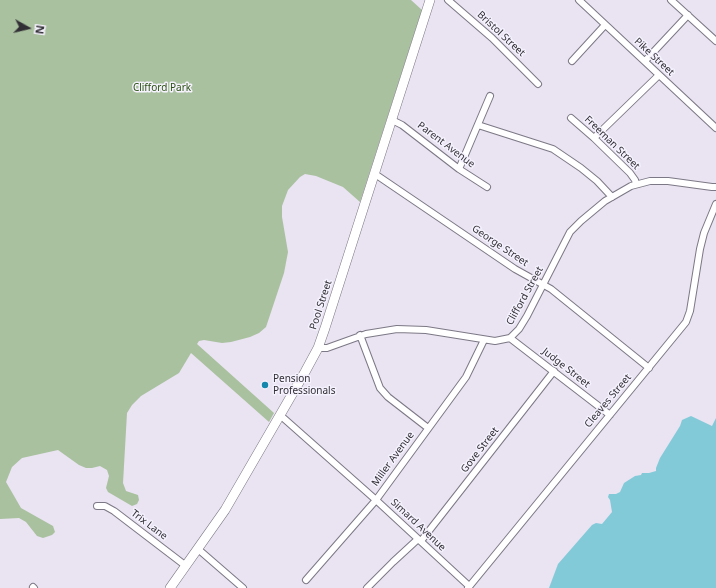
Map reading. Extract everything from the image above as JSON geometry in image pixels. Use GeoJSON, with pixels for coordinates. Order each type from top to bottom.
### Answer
{"type":"FeatureCollection","features":[{"type":"Feature","properties":{"kind":"main road","name":"Pool Street"},"geometry":{"type":"LineString","coordinates":[[170,588],[225,510],[318,348],[430,0]]}},
{"type":"Feature","properties":{"kind":"street","name":"Bristol Street"},"geometry":{"type":"LineString","coordinates":[[448,0],[492,38],[538,84]]}},
{"type":"Feature","properties":{"kind":"street","name":"Pike Street"},"geometry":{"type":"LineString","coordinates":[[579,0],[716,128]]}},
{"type":"Feature","properties":{"kind":"street"},"geometry":{"type":"LineString","coordinates":[[671,0],[716,41]]}},
{"type":"Feature","properties":{"kind":"street"},"geometry":{"type":"LineString","coordinates":[[645,61],[688,15]]}},
{"type":"Feature","properties":{"kind":"street"},"geometry":{"type":"LineString","coordinates":[[572,61],[605,25]]}},
{"type":"Feature","properties":{"kind":"street"},"geometry":{"type":"LineString","coordinates":[[594,138],[658,74]]}},
{"type":"Feature","properties":{"kind":"street"},"geometry":{"type":"LineString","coordinates":[[459,169],[490,96]]}},
{"type":"Feature","properties":{"kind":"street","name":"Freeman Street"},"geometry":{"type":"LineString","coordinates":[[571,118],[630,173],[636,184]]}},
{"type":"Feature","properties":{"kind":"street","name":"Parent Avenue"},"geometry":{"type":"LineString","coordinates":[[392,120],[402,125],[459,169],[487,187]]}},
{"type":"Feature","properties":{"kind":"street"},"geometry":{"type":"LineString","coordinates":[[478,125],[553,149],[597,181],[612,197]]}},
{"type":"Feature","properties":{"kind":"street","name":"George Street"},"geometry":{"type":"LineString","coordinates":[[375,174],[515,269],[551,289],[649,368]]}},
{"type":"Feature","properties":{"kind":"street","name":"Clifford Street"},"geometry":{"type":"LineString","coordinates":[[318,348],[327,348],[360,335],[384,330],[408,329],[443,332],[484,340],[501,340],[510,338],[522,325],[544,285],[570,232],[588,214],[612,197],[636,184],[661,180],[716,187]]}},
{"type":"Feature","properties":{"kind":"street","name":"Cleaves Street"},"geometry":{"type":"LineString","coordinates":[[469,587],[687,320],[690,311],[701,245],[716,204]]}},
{"type":"Feature","properties":{"kind":"street"},"geometry":{"type":"LineString","coordinates":[[360,335],[380,388],[388,397],[428,428]]}},
{"type":"Feature","properties":{"kind":"street","name":"Judge Street"},"geometry":{"type":"LineString","coordinates":[[510,338],[610,415]]}},
{"type":"Feature","properties":{"kind":"street","name":"Miller Avenue"},"geometry":{"type":"LineString","coordinates":[[306,580],[376,500],[466,377],[484,340]]}},
{"type":"Feature","properties":{"kind":"street","name":"Gove Street"},"geometry":{"type":"LineString","coordinates":[[367,588],[393,562],[419,540],[554,371]]}},
{"type":"Feature","properties":{"kind":"street","name":"Simard Avenue"},"geometry":{"type":"LineString","coordinates":[[280,414],[376,500],[469,587]]}},
{"type":"Feature","properties":{"kind":"street","name":"Trix Lane"},"geometry":{"type":"LineString","coordinates":[[97,506],[105,506],[119,514],[186,566]]}},
{"type":"Feature","properties":{"kind":"street"},"geometry":{"type":"LineString","coordinates":[[198,549],[243,588]]}},
{"type":"Feature","properties":{"kind":"green space","name":"Clifford Park"},"geometry":{"type":"Polygon","coordinates":[[[0,0],[411,0],[422,10],[360,202],[343,187],[316,176],[305,174],[300,177],[288,190],[282,206],[282,217],[288,252],[284,273],[266,327],[259,333],[250,337],[231,342],[222,343],[204,340],[199,341],[197,344],[274,413],[269,422],[191,353],[179,373],[141,396],[132,405],[127,413],[123,483],[126,491],[138,495],[139,500],[137,504],[132,506],[108,492],[106,488],[109,476],[107,470],[100,466],[86,468],[79,465],[58,450],[22,458],[12,467],[6,482],[21,508],[53,526],[55,532],[52,535],[43,538],[37,536],[26,522],[19,518],[0,519],[0,0]]]}},
{"type":"Feature","properties":{"kind":"water"},"geometry":{"type":"Polygon","coordinates":[[[691,416],[712,426],[716,418],[716,588],[549,588],[558,564],[592,525],[596,523],[602,524],[612,512],[608,497],[609,494],[616,494],[620,492],[624,483],[635,476],[641,475],[642,473],[656,471],[660,458],[680,426],[682,420],[691,416]]]}},
{"type":"Feature","properties":{"kind":"place","name":"Pension Professionals"},"geometry":{"type":"Point","coordinates":[265,385]}}]}
